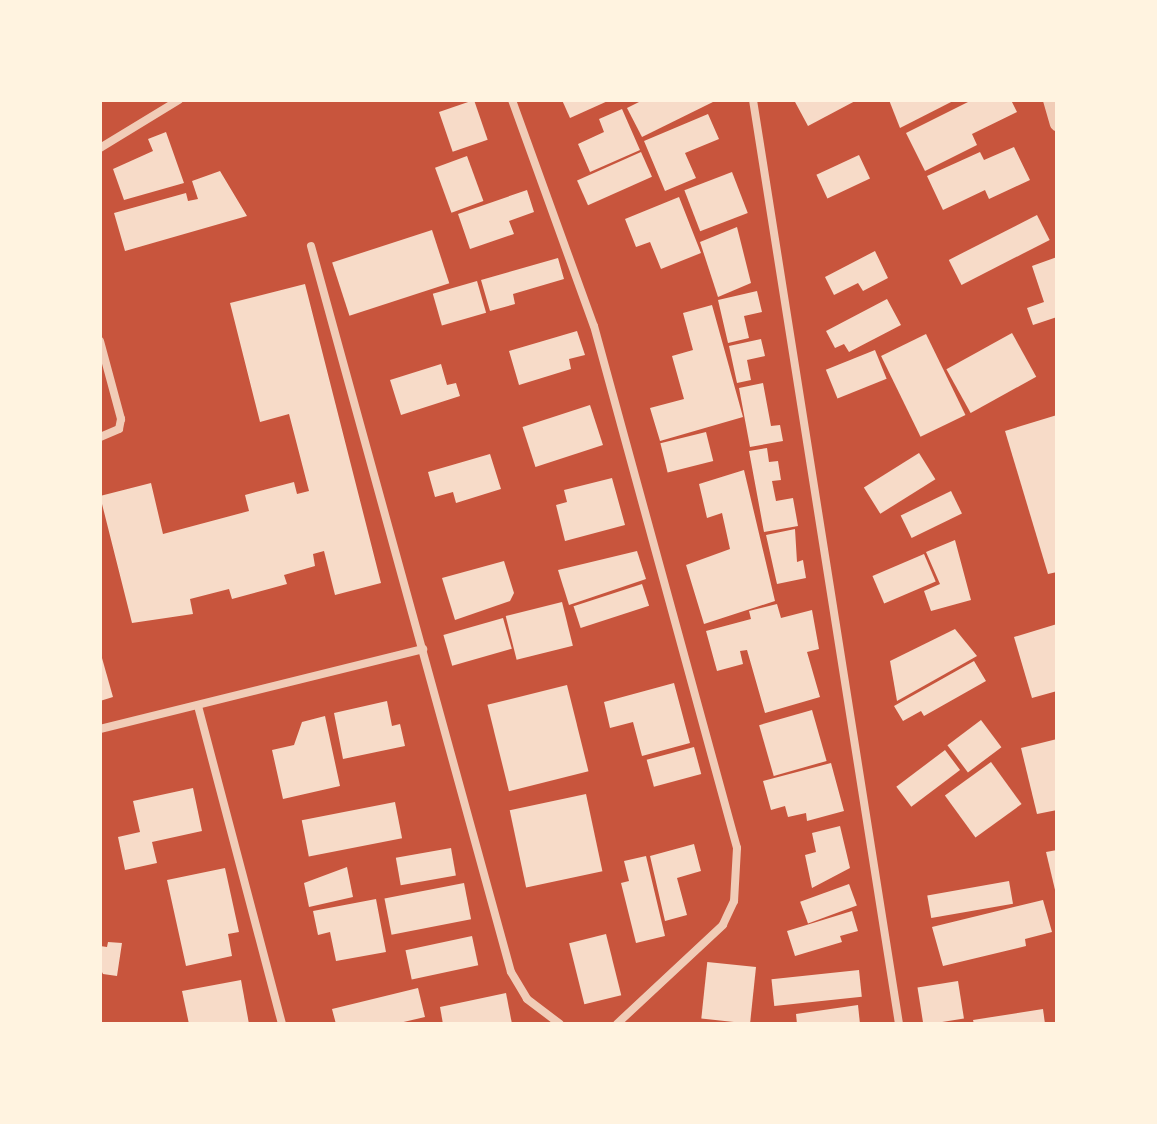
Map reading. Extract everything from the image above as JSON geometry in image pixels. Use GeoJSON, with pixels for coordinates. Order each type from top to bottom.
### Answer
{"type":"FeatureCollection","features":[{"type":"Feature","properties":{"kind":"street"},"geometry":{"type":"LineString","coordinates":[[100,148],[179,100]]}},
{"type":"Feature","properties":{"kind":"street"},"geometry":{"type":"LineString","coordinates":[[512,100],[594,326],[737,848],[734,901],[723,925],[617,1024]]}},
{"type":"Feature","properties":{"kind":"street"},"geometry":{"type":"LineString","coordinates":[[753,100],[899,1024]]}},
{"type":"Feature","properties":{"kind":"street"},"geometry":{"type":"LineString","coordinates":[[1050,100],[1057,124]]}},
{"type":"Feature","properties":{"kind":"street"},"geometry":{"type":"LineString","coordinates":[[311,246],[511,972],[527,999],[560,1024]]}},
{"type":"Feature","properties":{"kind":"street"},"geometry":{"type":"LineString","coordinates":[[100,341],[121,419],[119,429],[100,437]]}},
{"type":"Feature","properties":{"kind":"street"},"geometry":{"type":"LineString","coordinates":[[100,729],[423,649]]}},
{"type":"Feature","properties":{"kind":"street"},"geometry":{"type":"LineString","coordinates":[[198,706],[282,1024]]}},
{"type":"Feature","properties":{"kind":"building"},"geometry":{"type":"Polygon","coordinates":[[[474,100],[488,140],[453,152],[439,112],[474,100]]]}},
{"type":"Feature","properties":{"kind":"building"},"geometry":{"type":"Polygon","coordinates":[[[562,100],[610,100],[570,118],[562,100]]]}},
{"type":"Feature","properties":{"kind":"building"},"geometry":{"type":"Polygon","coordinates":[[[643,100],[717,100],[642,137],[627,108],[643,100]]]}},
{"type":"Feature","properties":{"kind":"building"},"geometry":{"type":"Polygon","coordinates":[[[794,100],[857,100],[808,126],[794,100]]]}},
{"type":"Feature","properties":{"kind":"building"},"geometry":{"type":"Polygon","coordinates":[[[889,100],[955,100],[900,128],[889,100]]]}},
{"type":"Feature","properties":{"kind":"building"},"geometry":{"type":"Polygon","coordinates":[[[972,100],[1011,100],[1017,112],[972,134],[977,145],[925,171],[906,133],[972,100]]]}},
{"type":"Feature","properties":{"kind":"building"},"geometry":{"type":"Polygon","coordinates":[[[622,109],[640,150],[590,172],[578,144],[604,132],[599,119],[622,109]]]}},
{"type":"Feature","properties":{"kind":"building"},"geometry":{"type":"Polygon","coordinates":[[[708,114],[719,139],[685,153],[696,178],[665,191],[644,141],[708,114]]]}},
{"type":"Feature","properties":{"kind":"building"},"geometry":{"type":"Polygon","coordinates":[[[166,132],[184,183],[124,200],[113,169],[153,151],[148,139],[166,132]]]}},
{"type":"Feature","properties":{"kind":"building"},"geometry":{"type":"Polygon","coordinates":[[[1014,147],[1030,180],[989,199],[985,190],[943,210],[927,176],[980,152],[984,160],[1014,147]]]}},
{"type":"Feature","properties":{"kind":"building"},"geometry":{"type":"Polygon","coordinates":[[[641,152],[652,177],[588,205],[577,180],[641,152]]]}},
{"type":"Feature","properties":{"kind":"building"},"geometry":{"type":"Polygon","coordinates":[[[859,155],[870,179],[827,198],[816,175],[859,155]]]}},
{"type":"Feature","properties":{"kind":"building"},"geometry":{"type":"Polygon","coordinates":[[[467,156],[483,201],[451,213],[435,168],[467,156]]]}},
{"type":"Feature","properties":{"kind":"building"},"geometry":{"type":"Polygon","coordinates":[[[220,171],[247,216],[125,251],[114,213],[186,193],[188,201],[198,199],[192,181],[220,171]]]}},
{"type":"Feature","properties":{"kind":"building"},"geometry":{"type":"Polygon","coordinates":[[[732,172],[748,213],[700,231],[684,190],[732,172]]]}},
{"type":"Feature","properties":{"kind":"building"},"geometry":{"type":"Polygon","coordinates":[[[527,190],[534,212],[509,221],[514,234],[470,249],[458,214],[527,190]]]}},
{"type":"Feature","properties":{"kind":"building"},"geometry":{"type":"Polygon","coordinates":[[[679,197],[701,253],[661,269],[650,242],[636,247],[625,219],[679,197]]]}},
{"type":"Feature","properties":{"kind":"building"},"geometry":{"type":"Polygon","coordinates":[[[1037,215],[1050,240],[962,285],[949,260],[1037,215]]]}},
{"type":"Feature","properties":{"kind":"building"},"geometry":{"type":"Polygon","coordinates":[[[737,227],[751,283],[718,297],[700,242],[737,227]]]}},
{"type":"Feature","properties":{"kind":"building"},"geometry":{"type":"Polygon","coordinates":[[[432,230],[449,283],[349,316],[332,262],[432,230]]]}},
{"type":"Feature","properties":{"kind":"building"},"geometry":{"type":"Polygon","coordinates":[[[875,251],[888,278],[863,291],[858,283],[834,295],[825,277],[875,251]]]}},
{"type":"Feature","properties":{"kind":"building"},"geometry":{"type":"Polygon","coordinates":[[[1057,257],[1057,317],[1033,325],[1027,308],[1044,302],[1032,266],[1057,257]]]}},
{"type":"Feature","properties":{"kind":"building"},"geometry":{"type":"Polygon","coordinates":[[[558,258],[564,279],[513,294],[515,304],[490,311],[481,280],[558,258]]]}},
{"type":"Feature","properties":{"kind":"building"},"geometry":{"type":"Polygon","coordinates":[[[477,281],[486,313],[442,325],[433,294],[477,281]]]}},
{"type":"Feature","properties":{"kind":"building"},"geometry":{"type":"Polygon","coordinates":[[[305,284],[381,583],[335,595],[324,551],[313,554],[315,566],[284,575],[287,584],[232,599],[229,589],[190,599],[193,614],[132,623],[100,496],[151,483],[163,534],[249,511],[245,495],[294,482],[297,494],[309,491],[289,414],[260,422],[230,303],[305,284]]]}},
{"type":"Feature","properties":{"kind":"building"},"geometry":{"type":"Polygon","coordinates":[[[757,291],[762,312],[744,316],[749,338],[728,343],[718,300],[757,291]]]}},
{"type":"Feature","properties":{"kind":"building"},"geometry":{"type":"Polygon","coordinates":[[[887,299],[901,325],[849,352],[844,344],[835,348],[826,331],[887,299]]]}},
{"type":"Feature","properties":{"kind":"building"},"geometry":{"type":"Polygon","coordinates":[[[712,305],[743,417],[660,441],[650,408],[684,399],[672,356],[693,350],[683,313],[712,305]]]}},
{"type":"Feature","properties":{"kind":"building"},"geometry":{"type":"Polygon","coordinates":[[[577,331],[585,355],[569,359],[571,369],[519,385],[509,351],[577,331]]]}},
{"type":"Feature","properties":{"kind":"building"},"geometry":{"type":"Polygon","coordinates":[[[1012,333],[1036,377],[971,413],[946,369],[1012,333]]]}},
{"type":"Feature","properties":{"kind":"building"},"geometry":{"type":"Polygon","coordinates":[[[926,334],[965,415],[921,437],[881,356],[926,334]]]}},
{"type":"Feature","properties":{"kind":"building"},"geometry":{"type":"Polygon","coordinates":[[[761,339],[765,356],[747,360],[751,380],[737,383],[729,346],[761,339]]]}},
{"type":"Feature","properties":{"kind":"building"},"geometry":{"type":"Polygon","coordinates":[[[875,350],[887,379],[837,399],[826,370],[875,350]]]}},
{"type":"Feature","properties":{"kind":"building"},"geometry":{"type":"Polygon","coordinates":[[[441,364],[447,385],[456,383],[460,396],[401,415],[390,380],[441,364]]]}},
{"type":"Feature","properties":{"kind":"building"},"geometry":{"type":"Polygon","coordinates":[[[763,383],[771,426],[780,425],[783,441],[750,447],[739,388],[763,383]]]}},
{"type":"Feature","properties":{"kind":"building"},"geometry":{"type":"Polygon","coordinates":[[[590,405],[603,445],[535,467],[522,427],[590,405]]]}},
{"type":"Feature","properties":{"kind":"building"},"geometry":{"type":"Polygon","coordinates":[[[1057,415],[1057,572],[1048,574],[1005,431],[1057,415]]]}},
{"type":"Feature","properties":{"kind":"building"},"geometry":{"type":"Polygon","coordinates":[[[706,432],[713,461],[668,472],[660,443],[706,432]]]}},
{"type":"Feature","properties":{"kind":"building"},"geometry":{"type":"Polygon","coordinates":[[[767,448],[769,462],[778,461],[781,480],[772,481],[776,501],[793,498],[798,526],[764,532],[749,451],[767,448]]]}},
{"type":"Feature","properties":{"kind":"building"},"geometry":{"type":"Polygon","coordinates":[[[919,453],[935,479],[880,514],[864,487],[919,453]]]}},
{"type":"Feature","properties":{"kind":"building"},"geometry":{"type":"Polygon","coordinates":[[[490,454],[501,489],[456,503],[453,492],[435,497],[428,472],[490,454]]]}},
{"type":"Feature","properties":{"kind":"building"},"geometry":{"type":"Polygon","coordinates":[[[744,470],[775,601],[704,624],[686,565],[730,549],[722,513],[707,518],[699,484],[744,470]]]}},
{"type":"Feature","properties":{"kind":"building"},"geometry":{"type":"Polygon","coordinates":[[[612,478],[625,525],[565,541],[556,505],[567,502],[564,490],[612,478]]]}},
{"type":"Feature","properties":{"kind":"building"},"geometry":{"type":"Polygon","coordinates":[[[951,491],[962,513],[912,538],[901,516],[951,491]]]}},
{"type":"Feature","properties":{"kind":"building"},"geometry":{"type":"Polygon","coordinates":[[[795,529],[797,562],[803,560],[806,578],[777,584],[766,535],[795,529]]]}},
{"type":"Feature","properties":{"kind":"building"},"geometry":{"type":"Polygon","coordinates":[[[955,540],[971,600],[931,611],[924,591],[940,584],[926,552],[955,540]]]}},
{"type":"Feature","properties":{"kind":"building"},"geometry":{"type":"Polygon","coordinates":[[[637,551],[646,579],[569,605],[558,570],[637,551]]]}},
{"type":"Feature","properties":{"kind":"building"},"geometry":{"type":"Polygon","coordinates":[[[924,554],[936,582],[884,603],[872,576],[924,554]]]}},
{"type":"Feature","properties":{"kind":"building"},"geometry":{"type":"Polygon","coordinates":[[[504,561],[514,593],[510,601],[455,620],[442,578],[504,561]]]}},
{"type":"Feature","properties":{"kind":"building"},"geometry":{"type":"Polygon","coordinates":[[[642,584],[649,606],[581,628],[574,606],[642,584]]]}},
{"type":"Feature","properties":{"kind":"building"},"geometry":{"type":"Polygon","coordinates":[[[562,602],[573,646],[517,660],[506,616],[562,602]]]}},
{"type":"Feature","properties":{"kind":"building"},"geometry":{"type":"Polygon","coordinates":[[[777,604],[781,618],[812,610],[819,649],[807,652],[820,697],[765,713],[747,650],[740,651],[743,664],[717,671],[706,631],[751,619],[749,611],[777,604]]]}},
{"type":"Feature","properties":{"kind":"building"},"geometry":{"type":"Polygon","coordinates":[[[503,618],[512,649],[452,666],[443,635],[503,618]]]}},
{"type":"Feature","properties":{"kind":"building"},"geometry":{"type":"Polygon","coordinates":[[[1057,624],[1057,691],[1032,698],[1014,637],[1057,624]]]}},
{"type":"Feature","properties":{"kind":"building"},"geometry":{"type":"Polygon","coordinates":[[[955,629],[977,656],[897,701],[890,661],[955,629]]]}},
{"type":"Feature","properties":{"kind":"building"},"geometry":{"type":"Polygon","coordinates":[[[100,651],[113,697],[100,701],[100,651]]]}},
{"type":"Feature","properties":{"kind":"building"},"geometry":{"type":"Polygon","coordinates":[[[974,661],[986,681],[924,716],[921,711],[903,721],[894,706],[974,661]]]}},
{"type":"Feature","properties":{"kind":"building"},"geometry":{"type":"Polygon","coordinates":[[[674,683],[690,743],[642,756],[633,722],[610,728],[604,702],[674,683]]]}},
{"type":"Feature","properties":{"kind":"building"},"geometry":{"type":"Polygon","coordinates":[[[567,685],[589,771],[509,791],[487,705],[567,685]]]}},
{"type":"Feature","properties":{"kind":"building"},"geometry":{"type":"Polygon","coordinates":[[[387,701],[392,726],[400,724],[405,746],[343,759],[334,713],[387,701]]]}},
{"type":"Feature","properties":{"kind":"building"},"geometry":{"type":"Polygon","coordinates":[[[812,710],[827,761],[774,776],[759,725],[812,710]]]}},
{"type":"Feature","properties":{"kind":"building"},"geometry":{"type":"Polygon","coordinates":[[[325,716],[340,786],[283,799],[272,750],[294,745],[302,722],[325,716]]]}},
{"type":"Feature","properties":{"kind":"building"},"geometry":{"type":"Polygon","coordinates":[[[981,720],[1001,747],[968,772],[947,745],[981,720]]]}},
{"type":"Feature","properties":{"kind":"building"},"geometry":{"type":"Polygon","coordinates":[[[1057,739],[1057,810],[1037,814],[1021,748],[1057,739]]]}},
{"type":"Feature","properties":{"kind":"building"},"geometry":{"type":"Polygon","coordinates":[[[694,747],[701,774],[654,787],[647,760],[694,747]]]}},
{"type":"Feature","properties":{"kind":"building"},"geometry":{"type":"Polygon","coordinates":[[[945,750],[960,770],[911,807],[896,787],[945,750]]]}},
{"type":"Feature","properties":{"kind":"building"},"geometry":{"type":"Polygon","coordinates":[[[991,762],[1022,804],[975,838],[945,796],[991,762]]]}},
{"type":"Feature","properties":{"kind":"building"},"geometry":{"type":"Polygon","coordinates":[[[831,763],[844,811],[807,821],[806,813],[788,817],[785,806],[771,810],[763,781],[831,763]]]}},
{"type":"Feature","properties":{"kind":"building"},"geometry":{"type":"Polygon","coordinates":[[[193,788],[202,831],[152,842],[157,863],[125,870],[118,837],[140,832],[133,801],[193,788]]]}},
{"type":"Feature","properties":{"kind":"building"},"geometry":{"type":"Polygon","coordinates":[[[586,794],[602,871],[526,887],[510,810],[586,794]]]}},
{"type":"Feature","properties":{"kind":"building"},"geometry":{"type":"Polygon","coordinates":[[[395,802],[402,838],[309,856],[302,820],[395,802]]]}},
{"type":"Feature","properties":{"kind":"building"},"geometry":{"type":"Polygon","coordinates":[[[840,826],[850,868],[812,888],[805,855],[816,852],[812,833],[840,826]]]}},
{"type":"Feature","properties":{"kind":"building"},"geometry":{"type":"Polygon","coordinates":[[[694,844],[701,871],[677,878],[687,915],[665,921],[650,856],[694,844]]]}},
{"type":"Feature","properties":{"kind":"building"},"geometry":{"type":"Polygon","coordinates":[[[451,848],[456,876],[401,885],[396,858],[451,848]]]}},
{"type":"Feature","properties":{"kind":"building"},"geometry":{"type":"Polygon","coordinates":[[[1057,850],[1057,894],[1056,894],[1046,852],[1057,850]]]}},
{"type":"Feature","properties":{"kind":"building"},"geometry":{"type":"Polygon","coordinates":[[[646,856],[665,936],[636,943],[621,883],[629,881],[624,861],[646,856]]]}},
{"type":"Feature","properties":{"kind":"building"},"geometry":{"type":"Polygon","coordinates":[[[347,867],[353,897],[309,907],[304,883],[347,867]]]}},
{"type":"Feature","properties":{"kind":"building"},"geometry":{"type":"Polygon","coordinates":[[[225,868],[239,932],[228,934],[232,956],[186,966],[167,880],[225,868]]]}},
{"type":"Feature","properties":{"kind":"building"},"geometry":{"type":"Polygon","coordinates":[[[1009,881],[1013,904],[931,918],[927,895],[1009,881]]]}},
{"type":"Feature","properties":{"kind":"building"},"geometry":{"type":"Polygon","coordinates":[[[464,883],[471,919],[392,935],[384,898],[464,883]]]}},
{"type":"Feature","properties":{"kind":"building"},"geometry":{"type":"Polygon","coordinates":[[[849,884],[857,906],[808,923],[800,902],[849,884]]]}},
{"type":"Feature","properties":{"kind":"building"},"geometry":{"type":"Polygon","coordinates":[[[376,899],[386,952],[336,961],[330,932],[318,935],[313,911],[376,899]]]}},
{"type":"Feature","properties":{"kind":"building"},"geometry":{"type":"Polygon","coordinates":[[[1043,900],[1052,932],[1025,939],[1026,946],[943,966],[932,927],[1043,900]]]}},
{"type":"Feature","properties":{"kind":"building"},"geometry":{"type":"Polygon","coordinates":[[[852,911],[858,931],[840,936],[842,942],[795,956],[787,931],[852,911]]]}},
{"type":"Feature","properties":{"kind":"building"},"geometry":{"type":"Polygon","coordinates":[[[606,934],[621,995],[584,1004],[569,943],[606,934]]]}},
{"type":"Feature","properties":{"kind":"building"},"geometry":{"type":"Polygon","coordinates":[[[472,936],[478,965],[412,979],[405,950],[472,936]]]}},
{"type":"Feature","properties":{"kind":"building"},"geometry":{"type":"Polygon","coordinates":[[[108,942],[122,943],[117,976],[103,974],[100,968],[100,946],[107,947],[108,942]]]}},
{"type":"Feature","properties":{"kind":"building"},"geometry":{"type":"Polygon","coordinates":[[[707,962],[756,967],[750,1024],[701,1019],[707,962]]]}},
{"type":"Feature","properties":{"kind":"building"},"geometry":{"type":"Polygon","coordinates":[[[859,970],[862,997],[774,1006],[771,979],[859,970]]]}},
{"type":"Feature","properties":{"kind":"building"},"geometry":{"type":"Polygon","coordinates":[[[241,980],[249,1024],[189,1024],[182,991],[241,980]]]}},
{"type":"Feature","properties":{"kind":"building"},"geometry":{"type":"Polygon","coordinates":[[[958,981],[964,1019],[923,1024],[918,987],[958,981]]]}},
{"type":"Feature","properties":{"kind":"building"},"geometry":{"type":"Polygon","coordinates":[[[418,988],[425,1017],[395,1024],[336,1024],[332,1009],[418,988]]]}},
{"type":"Feature","properties":{"kind":"building"},"geometry":{"type":"Polygon","coordinates":[[[506,993],[512,1024],[443,1024],[440,1007],[506,993]]]}},
{"type":"Feature","properties":{"kind":"building"},"geometry":{"type":"Polygon","coordinates":[[[858,1005],[860,1024],[797,1024],[796,1014],[858,1005]]]}},
{"type":"Feature","properties":{"kind":"building"},"geometry":{"type":"Polygon","coordinates":[[[1043,1009],[1045,1024],[974,1024],[973,1020],[1043,1009]]]}}]}
